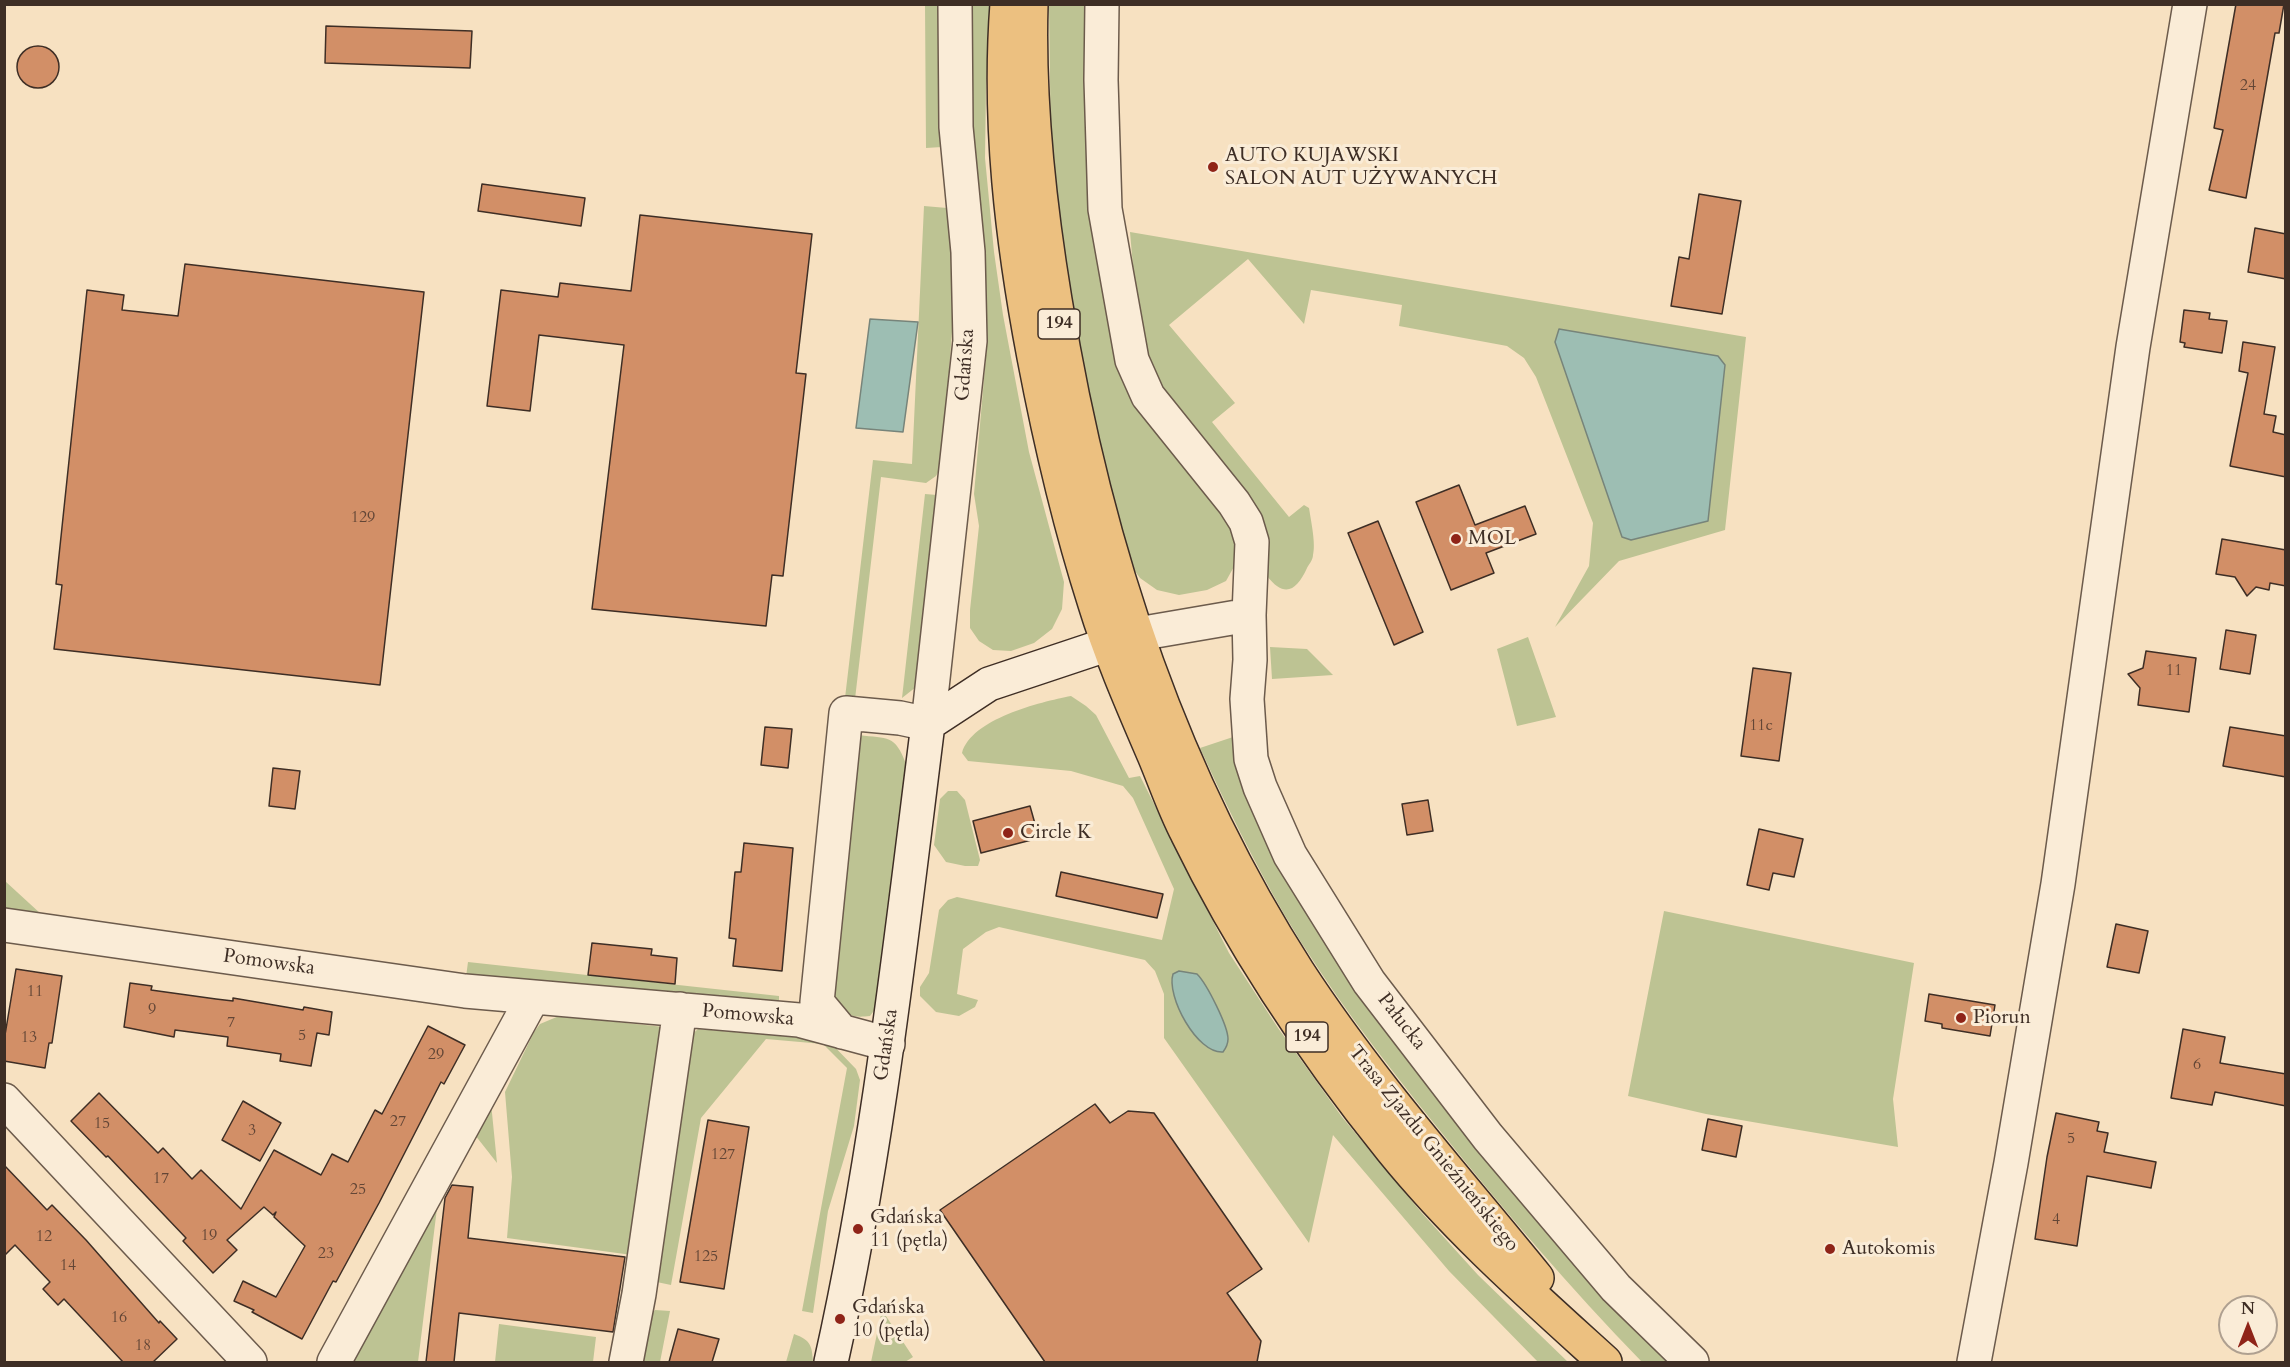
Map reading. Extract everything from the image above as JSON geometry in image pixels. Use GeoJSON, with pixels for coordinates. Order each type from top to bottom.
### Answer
{"type":"FeatureCollection","features":[{"type":"Feature","properties":{"kind":"main road","name":"194"},"geometry":{"type":"LineString","coordinates":[[1007,4],[1004,53],[1007,170],[1024,303],[1061,486],[1094,604],[1123,639]]}},
{"type":"Feature","properties":{"kind":"main road","name":"194"},"geometry":{"type":"LineString","coordinates":[[1031,4],[1035,150],[1047,256],[1061,338],[1090,476],[1113,561],[1123,639]]}},
{"type":"Feature","properties":{"kind":"main road","name":"Trasa Zjazdu Gnieźnieńskiego"},"geometry":{"type":"LineString","coordinates":[[1123,639],[1186,831],[1222,900],[1299,1025],[1393,1151],[1470,1239],[1605,1362]]}},
{"type":"Feature","properties":{"kind":"street","name":"Gdańska"},"geometry":{"type":"LineString","coordinates":[[831,1362],[858,1229],[888,1044],[928,724],[969,341],[968,252],[956,127],[955,4]]}},
{"type":"Feature","properties":{"kind":"street"},"geometry":{"type":"LineString","coordinates":[[842,1032],[817,1002],[846,714],[900,718],[928,724],[989,684],[1123,639],[1249,615],[1252,542],[1246,522],[1234,503],[1148,396],[1132,360],[1105,209],[1101,80],[1102,4]]}},
{"type":"Feature","properties":{"kind":"street"},"geometry":{"type":"LineString","coordinates":[[1974,1362],[2011,1163],[2058,884],[2133,347],[2190,4]]}},
{"type":"Feature","properties":{"kind":"street","name":"Pałucka"},"geometry":{"type":"LineString","coordinates":[[1249,615],[1250,660],[1247,699],[1251,759],[1271,816],[1290,855],[1369,982],[1488,1137],[1616,1288],[1692,1362]]}},
{"type":"Feature","properties":{"kind":"street","name":"Pomowska"},"geometry":{"type":"LineString","coordinates":[[4,925],[465,991],[799,1020],[888,1044]]}},
{"type":"Feature","properties":{"kind":"street"},"geometry":{"type":"LineString","coordinates":[[334,1362],[533,997]]}},
{"type":"Feature","properties":{"kind":"street"},"geometry":{"type":"LineString","coordinates":[[626,1362],[639,1293],[680,1009]]}},
{"type":"Feature","properties":{"kind":"street"},"geometry":{"type":"LineString","coordinates":[[4,1100],[250,1362]]}},
{"type":"Feature","properties":{"kind":"green space"},"geometry":{"type":"Polygon","coordinates":[[[925,5],[940,5],[942,147],[926,148],[925,5]]]}},
{"type":"Feature","properties":{"kind":"green space"},"geometry":{"type":"Polygon","coordinates":[[[969,5],[990,5],[985,158],[994,252],[1003,315],[1029,452],[1064,582],[1062,609],[1052,629],[1034,643],[1011,651],[993,650],[979,641],[970,628],[979,526],[974,494],[987,344],[979,219],[968,115],[969,5]]]}},
{"type":"Feature","properties":{"kind":"green space"},"geometry":{"type":"Polygon","coordinates":[[[1049,5],[1088,5],[1089,218],[1118,355],[1229,518],[1238,543],[1236,563],[1226,581],[1207,590],[1179,595],[1157,590],[1140,578],[1129,563],[1103,474],[1061,251],[1051,158],[1049,5]]]}},
{"type":"Feature","properties":{"kind":"green space"},"geometry":{"type":"Polygon","coordinates":[[[924,206],[947,208],[955,265],[942,465],[936,476],[926,483],[881,477],[855,699],[845,698],[873,460],[912,464],[924,206]]]}},
{"type":"Feature","properties":{"kind":"green space"},"geometry":{"type":"Polygon","coordinates":[[[1130,232],[1746,337],[1725,530],[1619,561],[1555,627],[1589,566],[1593,523],[1536,377],[1524,358],[1507,346],[1399,326],[1402,305],[1311,290],[1304,324],[1248,259],[1169,325],[1235,403],[1212,422],[1289,517],[1304,505],[1309,508],[1314,539],[1312,559],[1295,586],[1290,589],[1279,588],[1267,576],[1267,557],[1161,392],[1140,347],[1130,232]]]}},
{"type":"Feature","properties":{"kind":"green space"},"geometry":{"type":"Polygon","coordinates":[[[925,494],[937,495],[916,687],[902,698],[925,494]]]}},
{"type":"Feature","properties":{"kind":"green space"},"geometry":{"type":"Polygon","coordinates":[[[1528,637],[1556,717],[1517,726],[1497,649],[1528,637]]]}},
{"type":"Feature","properties":{"kind":"green space"},"geometry":{"type":"Polygon","coordinates":[[[1270,647],[1307,649],[1333,675],[1272,679],[1270,647]]]}},
{"type":"Feature","properties":{"kind":"green space"},"geometry":{"type":"Polygon","coordinates":[[[1071,696],[1096,715],[1129,778],[1140,776],[1229,953],[1278,1028],[1342,1117],[1421,1212],[1478,1275],[1568,1362],[1538,1362],[1449,1271],[1333,1135],[1309,1243],[1164,1038],[1164,994],[1155,971],[1145,960],[999,927],[986,932],[963,949],[957,994],[978,1000],[975,1007],[959,1016],[936,1012],[920,996],[920,987],[929,973],[939,910],[948,900],[957,897],[1162,940],[1174,889],[1133,798],[1123,786],[1071,771],[968,761],[962,753],[968,741],[992,722],[1025,708],[1071,696]]]}},
{"type":"Feature","properties":{"kind":"green space"},"geometry":{"type":"Polygon","coordinates":[[[859,735],[884,738],[894,743],[906,764],[876,1008],[870,1016],[862,1017],[846,1013],[832,991],[859,735]]]}},
{"type":"Feature","properties":{"kind":"green space"},"geometry":{"type":"Polygon","coordinates":[[[1236,736],[1259,814],[1671,1362],[1642,1362],[1589,1305],[1462,1157],[1396,1076],[1337,996],[1273,894],[1200,748],[1236,736]]]}},
{"type":"Feature","properties":{"kind":"green space"},"geometry":{"type":"Polygon","coordinates":[[[948,791],[957,791],[965,800],[980,860],[978,866],[946,862],[934,845],[940,799],[948,791]]]}},
{"type":"Feature","properties":{"kind":"green space"},"geometry":{"type":"Polygon","coordinates":[[[5,881],[41,914],[5,909],[5,881]]]}},
{"type":"Feature","properties":{"kind":"green space"},"geometry":{"type":"Polygon","coordinates":[[[1664,911],[1914,963],[1893,1099],[1898,1147],[1706,1114],[1628,1096],[1664,911]]]}},
{"type":"Feature","properties":{"kind":"green space"},"geometry":{"type":"Polygon","coordinates":[[[468,962],[779,996],[779,1006],[466,977],[468,962]]]}},
{"type":"Feature","properties":{"kind":"green space"},"geometry":{"type":"Polygon","coordinates":[[[559,1016],[664,1027],[632,1255],[507,1238],[512,1177],[505,1092],[534,1032],[540,1024],[559,1016]]]}},
{"type":"Feature","properties":{"kind":"green space"},"geometry":{"type":"Polygon","coordinates":[[[698,1029],[828,1040],[856,1069],[860,1080],[854,1126],[828,1211],[813,1313],[802,1311],[847,1068],[823,1044],[766,1039],[701,1118],[671,1285],[652,1281],[689,1037],[698,1029]]]}},
{"type":"Feature","properties":{"kind":"green space"},"geometry":{"type":"Polygon","coordinates":[[[491,1103],[497,1163],[475,1135],[491,1103]]]}},
{"type":"Feature","properties":{"kind":"green space"},"geometry":{"type":"Polygon","coordinates":[[[438,1200],[418,1362],[352,1362],[438,1200]]]}},
{"type":"Feature","properties":{"kind":"green space"},"geometry":{"type":"Polygon","coordinates":[[[655,1310],[670,1311],[660,1362],[638,1362],[647,1319],[655,1310]]]}},
{"type":"Feature","properties":{"kind":"green space"},"geometry":{"type":"Polygon","coordinates":[[[882,1310],[913,1357],[905,1362],[871,1362],[882,1310]]]}},
{"type":"Feature","properties":{"kind":"green space"},"geometry":{"type":"Polygon","coordinates":[[[499,1324],[596,1337],[593,1362],[495,1362],[499,1324]]]}},
{"type":"Feature","properties":{"kind":"green space"},"geometry":{"type":"Polygon","coordinates":[[[794,1334],[810,1344],[813,1362],[786,1362],[794,1334]]]}},
{"type":"Feature","properties":{"kind":"water"},"geometry":{"type":"Polygon","coordinates":[[[870,319],[918,322],[903,432],[856,428],[870,319]]]}},
{"type":"Feature","properties":{"kind":"water"},"geometry":{"type":"Polygon","coordinates":[[[1559,329],[1718,356],[1725,365],[1708,521],[1631,540],[1622,537],[1555,342],[1559,329]]]}},
{"type":"Feature","properties":{"kind":"water"},"geometry":{"type":"Polygon","coordinates":[[[1179,971],[1197,974],[1211,996],[1227,1033],[1228,1043],[1223,1052],[1213,1050],[1203,1044],[1186,1022],[1174,996],[1172,984],[1173,974],[1179,971]]]}},
{"type":"Feature","properties":{"kind":"building"},"geometry":{"type":"Polygon","coordinates":[[[2236,4],[2284,4],[2279,33],[2275,33],[2246,198],[2209,190],[2223,130],[2214,128],[2236,4]]]}},
{"type":"Feature","properties":{"kind":"building"},"geometry":{"type":"Polygon","coordinates":[[[326,26],[472,31],[470,68],[325,63],[326,26]]]}},
{"type":"Feature","properties":{"kind":"building"},"geometry":{"type":"Polygon","coordinates":[[[38,46],[53,52],[59,67],[53,82],[38,88],[23,82],[17,67],[23,52],[38,46]]]}},
{"type":"Feature","properties":{"kind":"building"},"geometry":{"type":"Polygon","coordinates":[[[482,184],[585,198],[581,226],[478,211],[482,184]]]}},
{"type":"Feature","properties":{"kind":"building"},"geometry":{"type":"Polygon","coordinates":[[[1699,194],[1741,201],[1722,314],[1671,306],[1679,257],[1689,259],[1699,194]]]}},
{"type":"Feature","properties":{"kind":"building"},"geometry":{"type":"Polygon","coordinates":[[[640,215],[812,234],[796,373],[806,374],[783,576],[772,575],[766,626],[592,609],[624,345],[539,335],[530,411],[487,406],[501,290],[558,297],[560,283],[631,291],[640,215]]]}},
{"type":"Feature","properties":{"kind":"building"},"geometry":{"type":"Polygon","coordinates":[[[2255,228],[2286,234],[2286,279],[2248,272],[2255,228]]]}},
{"type":"Feature","properties":{"kind":"building"},"geometry":{"type":"Polygon","coordinates":[[[185,264],[424,292],[380,685],[54,649],[62,585],[56,584],[87,290],[124,295],[122,310],[178,316],[185,264]]]}},
{"type":"Feature","properties":{"kind":"building"},"geometry":{"type":"Polygon","coordinates":[[[2184,310],[2210,313],[2209,319],[2227,321],[2222,353],[2184,347],[2185,343],[2180,342],[2184,310]]]}},
{"type":"Feature","properties":{"kind":"building"},"geometry":{"type":"Polygon","coordinates":[[[2243,342],[2275,347],[2264,414],[2276,416],[2273,432],[2286,435],[2286,477],[2230,466],[2248,373],[2239,371],[2243,342]]]}},
{"type":"Feature","properties":{"kind":"building","name":"MOL"},"geometry":{"type":"Polygon","coordinates":[[[1459,485],[1475,525],[1525,506],[1536,534],[1486,553],[1494,573],[1451,590],[1416,502],[1459,485]]]}},
{"type":"Feature","properties":{"kind":"building"},"geometry":{"type":"Polygon","coordinates":[[[1378,521],[1423,632],[1394,645],[1348,533],[1378,521]]]}},
{"type":"Feature","properties":{"kind":"building"},"geometry":{"type":"Polygon","coordinates":[[[2222,539],[2286,550],[2286,586],[2270,583],[2269,590],[2256,587],[2247,596],[2235,577],[2216,574],[2222,539]]]}},
{"type":"Feature","properties":{"kind":"building"},"geometry":{"type":"Polygon","coordinates":[[[2226,630],[2256,635],[2250,674],[2220,669],[2226,630]]]}},
{"type":"Feature","properties":{"kind":"building"},"geometry":{"type":"Polygon","coordinates":[[[2146,651],[2196,658],[2189,712],[2138,705],[2140,688],[2128,674],[2143,668],[2146,651]]]}},
{"type":"Feature","properties":{"kind":"building"},"geometry":{"type":"Polygon","coordinates":[[[1753,668],[1791,673],[1779,761],[1741,756],[1753,668]]]}},
{"type":"Feature","properties":{"kind":"building"},"geometry":{"type":"Polygon","coordinates":[[[765,727],[792,729],[788,768],[761,765],[765,727]]]}},
{"type":"Feature","properties":{"kind":"building"},"geometry":{"type":"Polygon","coordinates":[[[2230,727],[2286,736],[2286,777],[2223,766],[2230,727]]]}},
{"type":"Feature","properties":{"kind":"building"},"geometry":{"type":"Polygon","coordinates":[[[273,768],[300,771],[295,809],[269,806],[273,768]]]}},
{"type":"Feature","properties":{"kind":"building"},"geometry":{"type":"Polygon","coordinates":[[[1428,800],[1433,831],[1407,835],[1402,804],[1428,800]]]}},
{"type":"Feature","properties":{"kind":"building"},"geometry":{"type":"Polygon","coordinates":[[[1030,806],[1039,838],[981,853],[973,821],[1030,806]]]}},
{"type":"Feature","properties":{"kind":"building"},"geometry":{"type":"Polygon","coordinates":[[[1759,829],[1803,839],[1794,877],[1773,873],[1769,890],[1747,885],[1759,829]]]}},
{"type":"Feature","properties":{"kind":"building"},"geometry":{"type":"Polygon","coordinates":[[[744,843],[793,848],[782,971],[733,966],[736,939],[729,938],[735,872],[741,872],[744,843]]]}},
{"type":"Feature","properties":{"kind":"building"},"geometry":{"type":"Polygon","coordinates":[[[1061,872],[1163,894],[1157,918],[1056,896],[1061,872]]]}},
{"type":"Feature","properties":{"kind":"building"},"geometry":{"type":"Polygon","coordinates":[[[2116,924],[2148,931],[2139,973],[2107,967],[2116,924]]]}},
{"type":"Feature","properties":{"kind":"building"},"geometry":{"type":"Polygon","coordinates":[[[592,943],[652,949],[651,955],[677,958],[675,984],[588,975],[592,943]]]}},
{"type":"Feature","properties":{"kind":"building"},"geometry":{"type":"Polygon","coordinates":[[[16,969],[62,976],[52,1043],[49,1043],[45,1068],[4,1061],[4,1041],[16,969]]]}},
{"type":"Feature","properties":{"kind":"building"},"geometry":{"type":"Polygon","coordinates":[[[130,983],[152,986],[151,990],[233,1001],[233,998],[303,1010],[304,1007],[332,1012],[329,1035],[317,1033],[311,1066],[280,1061],[281,1054],[227,1046],[228,1037],[175,1030],[174,1037],[124,1027],[130,983]]]}},
{"type":"Feature","properties":{"kind":"building"},"geometry":{"type":"Polygon","coordinates":[[[1929,994],[1995,1005],[1990,1036],[1942,1028],[1942,1024],[1925,1021],[1929,994]]]}},
{"type":"Feature","properties":{"kind":"building"},"geometry":{"type":"Polygon","coordinates":[[[428,1026],[465,1045],[444,1084],[441,1082],[379,1203],[302,1339],[252,1312],[254,1310],[234,1301],[243,1281],[276,1297],[305,1246],[274,1217],[276,1212],[273,1215],[264,1207],[227,1240],[237,1250],[213,1273],[183,1241],[186,1238],[108,1156],[106,1157],[71,1121],[99,1093],[158,1153],[163,1148],[192,1179],[201,1170],[241,1209],[274,1150],[321,1175],[332,1154],[348,1162],[375,1110],[382,1114],[428,1026]]]}},
{"type":"Feature","properties":{"kind":"building"},"geometry":{"type":"Polygon","coordinates":[[[2183,1029],[2225,1037],[2220,1063],[2286,1074],[2286,1106],[2215,1092],[2212,1105],[2171,1098],[2183,1029]]]}},
{"type":"Feature","properties":{"kind":"building"},"geometry":{"type":"Polygon","coordinates":[[[243,1101],[281,1123],[260,1161],[222,1140],[243,1101]]]}},
{"type":"Feature","properties":{"kind":"building"},"geometry":{"type":"Polygon","coordinates":[[[1095,1104],[1110,1123],[1128,1111],[1154,1113],[1262,1269],[1227,1293],[1261,1341],[1257,1362],[1045,1362],[940,1210],[1095,1104]]]}},
{"type":"Feature","properties":{"kind":"building"},"geometry":{"type":"Polygon","coordinates":[[[2056,1113],[2099,1122],[2097,1131],[2108,1133],[2104,1152],[2156,1162],[2151,1188],[2087,1176],[2077,1246],[2035,1239],[2056,1113]]]}},
{"type":"Feature","properties":{"kind":"building"},"geometry":{"type":"Polygon","coordinates":[[[1708,1119],[1742,1126],[1736,1157],[1702,1150],[1708,1119]]]}},
{"type":"Feature","properties":{"kind":"building"},"geometry":{"type":"Polygon","coordinates":[[[708,1120],[749,1127],[724,1289],[680,1282],[708,1120]]]}},
{"type":"Feature","properties":{"kind":"building"},"geometry":{"type":"Polygon","coordinates":[[[4,1165],[47,1210],[52,1205],[159,1323],[160,1321],[177,1339],[153,1362],[123,1362],[64,1299],[58,1305],[43,1289],[50,1282],[15,1245],[4,1256],[4,1165]]]}},
{"type":"Feature","properties":{"kind":"building"},"geometry":{"type":"Polygon","coordinates":[[[452,1185],[473,1187],[468,1238],[625,1257],[613,1332],[459,1313],[454,1362],[426,1362],[445,1198],[452,1185]]]}},
{"type":"Feature","properties":{"kind":"building"},"geometry":{"type":"Polygon","coordinates":[[[678,1329],[719,1339],[712,1362],[669,1362],[678,1329]]]}},
{"type":"Feature","properties":{"kind":"place","name":"AUTO KUJAWSKI SALON AUT UŻYWANYCH"},"geometry":{"type":"Point","coordinates":[1213,167]}},
{"type":"Feature","properties":{"kind":"place","name":"MOL"},"geometry":{"type":"Point","coordinates":[1456,539]}},
{"type":"Feature","properties":{"kind":"place","name":"Circle K"},"geometry":{"type":"Point","coordinates":[1008,833]}},
{"type":"Feature","properties":{"kind":"place","name":"Piorun"},"geometry":{"type":"Point","coordinates":[1961,1018]}},
{"type":"Feature","properties":{"kind":"place","name":"Gdańska 11 (pętla)"},"geometry":{"type":"Point","coordinates":[858,1229]}},
{"type":"Feature","properties":{"kind":"place","name":"Autokomis"},"geometry":{"type":"Point","coordinates":[1830,1249]}},
{"type":"Feature","properties":{"kind":"place","name":"Gdańska 10 (pętla)"},"geometry":{"type":"Point","coordinates":[840,1319]}}]}
